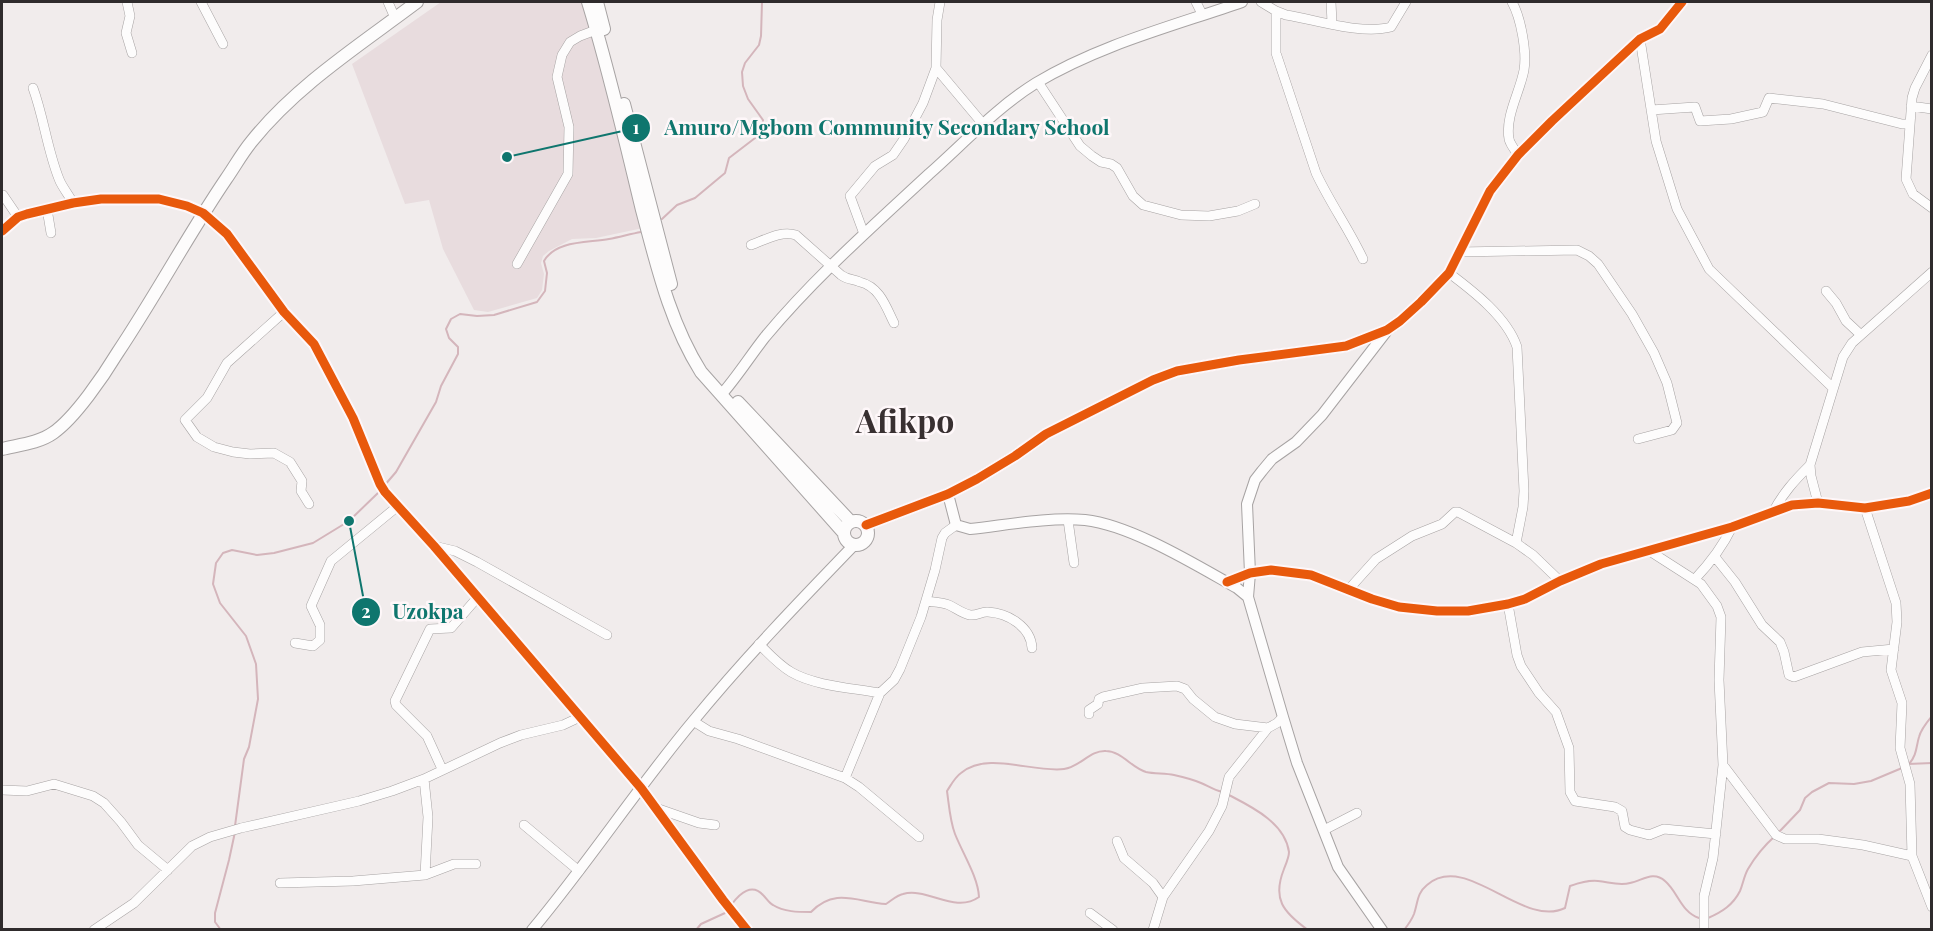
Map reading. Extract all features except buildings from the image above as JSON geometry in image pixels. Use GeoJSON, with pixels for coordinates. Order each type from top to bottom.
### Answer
{"type":"FeatureCollection","features":[{"type":"Feature","properties":{"kind":"main road"},"geometry":{"type":"LineString","coordinates":[[2,449],[52,434],[75,411],[102,377],[203,213],[251,142],[275,114],[323,71],[417,2]]}},
{"type":"Feature","properties":{"kind":"main road"},"geometry":{"type":"LineString","coordinates":[[588,2],[654,257],[678,329],[690,355],[701,372],[723,392],[847,527],[846,540],[854,545],[863,543],[867,538],[866,525],[858,520],[847,527]]}},
{"type":"Feature","properties":{"kind":"main road"},"geometry":{"type":"LineString","coordinates":[[597,2],[674,297],[696,352],[723,392]]}},
{"type":"Feature","properties":{"kind":"street"},"geometry":{"type":"LineString","coordinates":[[127,2],[130,16],[126,33],[132,53]]}},
{"type":"Feature","properties":{"kind":"street"},"geometry":{"type":"LineString","coordinates":[[201,2],[223,44]]}},
{"type":"Feature","properties":{"kind":"street"},"geometry":{"type":"LineString","coordinates":[[388,2],[395,18]]}},
{"type":"Feature","properties":{"kind":"street"},"geometry":{"type":"LineString","coordinates":[[864,234],[850,196],[875,166],[893,155],[923,103],[936,68],[937,20],[940,2]]}},
{"type":"Feature","properties":{"kind":"street"},"geometry":{"type":"LineString","coordinates":[[1196,2],[1202,14]]}},
{"type":"Feature","properties":{"kind":"street"},"geometry":{"type":"LineString","coordinates":[[723,392],[765,337],[864,234],[983,124],[1017,96],[1038,82],[1094,54],[1202,14],[1242,2]]}},
{"type":"Feature","properties":{"kind":"street"},"geometry":{"type":"LineString","coordinates":[[1261,2],[1276,11],[1359,29],[1378,30],[1390,27],[1406,2]]}},
{"type":"Feature","properties":{"kind":"street"},"geometry":{"type":"LineString","coordinates":[[1331,2],[1332,23]]}},
{"type":"Feature","properties":{"kind":"street"},"geometry":{"type":"LineString","coordinates":[[1512,2],[1517,10],[1523,45],[1524,69],[1509,132],[1509,141],[1518,155]]}},
{"type":"Feature","properties":{"kind":"street"},"geometry":{"type":"LineString","coordinates":[[1382,930],[1338,867],[1297,763],[1248,597],[1250,573],[1247,504],[1255,480],[1272,459],[1296,442],[1322,415],[1388,330],[1421,302],[1449,273],[1490,190],[1518,155],[1552,120],[1640,39],[1660,29],[1682,2]]}},
{"type":"Feature","properties":{"kind":"street"},"geometry":{"type":"LineString","coordinates":[[1276,11],[1276,53],[1316,173],[1324,192],[1352,235],[1363,259]]}},
{"type":"Feature","properties":{"kind":"street"},"geometry":{"type":"LineString","coordinates":[[517,264],[568,174],[569,127],[557,77],[562,55],[570,42],[596,30]]}},
{"type":"Feature","properties":{"kind":"street"},"geometry":{"type":"LineString","coordinates":[[1640,39],[1656,141],[1677,209],[1709,269],[1833,388]]}},
{"type":"Feature","properties":{"kind":"street"},"geometry":{"type":"LineString","coordinates":[[1932,55],[1915,88],[1911,106],[1906,179],[1913,194],[1932,208]]}},
{"type":"Feature","properties":{"kind":"street"},"geometry":{"type":"LineString","coordinates":[[936,68],[983,124]]}},
{"type":"Feature","properties":{"kind":"street"},"geometry":{"type":"LineString","coordinates":[[1038,82],[1080,146],[1101,162],[1117,168],[1133,196],[1143,205],[1180,215],[1209,216],[1238,211],[1255,204]]}},
{"type":"Feature","properties":{"kind":"street"},"geometry":{"type":"LineString","coordinates":[[33,88],[41,112],[47,145],[60,182],[73,203]]}},
{"type":"Feature","properties":{"kind":"street"},"geometry":{"type":"LineString","coordinates":[[1652,110],[1695,107],[1700,121],[1731,119],[1763,112],[1769,98],[1824,104],[1902,124],[1910,124]]}},
{"type":"Feature","properties":{"kind":"street"},"geometry":{"type":"LineString","coordinates":[[1911,106],[1932,109]]}},
{"type":"Feature","properties":{"kind":"street"},"geometry":{"type":"LineString","coordinates":[[3,195],[18,218]]}},
{"type":"Feature","properties":{"kind":"street"},"geometry":{"type":"LineString","coordinates":[[2,231],[18,218],[73,203],[101,199],[159,199],[187,206],[203,213],[227,234],[284,312],[314,344],[353,418],[383,488],[641,788],[747,930]]}},
{"type":"Feature","properties":{"kind":"street"},"geometry":{"type":"LineString","coordinates":[[47,209],[51,233]]}},
{"type":"Feature","properties":{"kind":"street"},"geometry":{"type":"LineString","coordinates":[[751,245],[789,232],[804,241],[848,280],[870,285],[878,292],[894,323]]}},
{"type":"Feature","properties":{"kind":"street"},"geometry":{"type":"LineString","coordinates":[[1459,252],[1577,250],[1598,264],[1632,314],[1654,352],[1667,383],[1676,414],[1677,423],[1672,430],[1638,440]]}},
{"type":"Feature","properties":{"kind":"street"},"geometry":{"type":"LineString","coordinates":[[1818,503],[1810,465],[1843,357],[1852,343],[1932,272]]}},
{"type":"Feature","properties":{"kind":"street"},"geometry":{"type":"LineString","coordinates":[[1449,273],[1470,288],[1503,321],[1513,334],[1517,347],[1524,491],[1516,543]]}},
{"type":"Feature","properties":{"kind":"street"},"geometry":{"type":"LineString","coordinates":[[1826,291],[1846,321],[1861,335]]}},
{"type":"Feature","properties":{"kind":"street"},"geometry":{"type":"LineString","coordinates":[[284,312],[227,363],[207,398],[185,420],[197,437],[214,447],[250,454],[274,453],[290,462],[302,481],[301,491],[309,504]]}},
{"type":"Feature","properties":{"kind":"street"},"geometry":{"type":"LineString","coordinates":[[866,525],[948,494],[996,468],[1046,434],[1136,387],[1177,371],[1239,360],[1327,350],[1350,345],[1388,330]]}},
{"type":"Feature","properties":{"kind":"street"},"geometry":{"type":"LineString","coordinates":[[1350,345],[1362,349],[1366,358]]}},
{"type":"Feature","properties":{"kind":"street"},"geometry":{"type":"LineString","coordinates":[[1773,512],[1792,482],[1810,465]]}},
{"type":"Feature","properties":{"kind":"street"},"geometry":{"type":"LineString","coordinates":[[1227,582],[1250,573],[1271,570],[1311,574],[1372,599],[1399,607],[1437,611],[1468,610],[1525,599],[1601,564],[1732,527],[1792,505],[1818,503],[1864,508],[1909,501],[1932,493]]}},
{"type":"Feature","properties":{"kind":"street"},"geometry":{"type":"LineString","coordinates":[[948,494],[956,525]]}},
{"type":"Feature","properties":{"kind":"street"},"geometry":{"type":"LineString","coordinates":[[295,643],[313,646],[320,640],[320,625],[311,606],[331,561],[398,506]]}},
{"type":"Feature","properties":{"kind":"street"},"geometry":{"type":"LineString","coordinates":[[1864,508],[1896,603],[1898,622],[1891,670],[1902,703],[1900,748],[1910,784],[1912,856],[1932,907]]}},
{"type":"Feature","properties":{"kind":"street"},"geometry":{"type":"LineString","coordinates":[[1349,589],[1376,559],[1412,536],[1442,524],[1455,512],[1516,543],[1533,555],[1560,581]]}},
{"type":"Feature","properties":{"kind":"street"},"geometry":{"type":"LineString","coordinates":[[956,525],[970,529],[1068,520],[1098,522],[1149,541],[1227,582],[1248,597]]}},
{"type":"Feature","properties":{"kind":"street"},"geometry":{"type":"LineString","coordinates":[[1068,520],[1074,563]]}},
{"type":"Feature","properties":{"kind":"street"},"geometry":{"type":"LineString","coordinates":[[845,778],[880,693],[894,680],[900,669],[926,601],[942,538],[956,525]]}},
{"type":"Feature","properties":{"kind":"street"},"geometry":{"type":"LineString","coordinates":[[1695,579],[1715,557],[1732,527]]}},
{"type":"Feature","properties":{"kind":"street"},"geometry":{"type":"LineString","coordinates":[[532,930],[693,721],[759,644],[854,545]]}},
{"type":"Feature","properties":{"kind":"street"},"geometry":{"type":"LineString","coordinates":[[434,546],[455,551],[477,562],[608,635]]}},
{"type":"Feature","properties":{"kind":"street"},"geometry":{"type":"LineString","coordinates":[[1648,550],[1695,579],[1717,606],[1721,617],[1719,680],[1723,765],[1713,858],[1704,896],[1704,930]]}},
{"type":"Feature","properties":{"kind":"street"},"geometry":{"type":"LineString","coordinates":[[1715,557],[1735,582],[1762,625],[1780,642],[1789,675],[1794,676],[1862,652],[1894,649]]}},
{"type":"Feature","properties":{"kind":"street"},"geometry":{"type":"LineString","coordinates":[[442,769],[427,736],[396,705],[395,701],[430,629],[451,628],[477,598]]}},
{"type":"Feature","properties":{"kind":"street"},"geometry":{"type":"LineString","coordinates":[[926,601],[947,603],[960,612],[974,615],[985,611],[1005,616],[1027,630],[1032,648]]}},
{"type":"Feature","properties":{"kind":"street"},"geometry":{"type":"LineString","coordinates":[[1508,604],[1521,666],[1539,693],[1556,712],[1569,748],[1570,792],[1575,801],[1619,809],[1624,814],[1625,827],[1649,834],[1664,830],[1716,834]]}},
{"type":"Feature","properties":{"kind":"street"},"geometry":{"type":"LineString","coordinates":[[759,644],[782,666],[808,680],[880,693]]}},
{"type":"Feature","properties":{"kind":"street"},"geometry":{"type":"LineString","coordinates":[[1089,714],[1089,710],[1103,697],[1143,688],[1177,686],[1185,689],[1193,699],[1215,717],[1235,724],[1268,728]]}},
{"type":"Feature","properties":{"kind":"street"},"geometry":{"type":"LineString","coordinates":[[94,930],[134,903],[192,846],[210,837],[359,801],[424,779],[500,742],[563,725],[580,717]]}},
{"type":"Feature","properties":{"kind":"street"},"geometry":{"type":"LineString","coordinates":[[1153,930],[1163,897],[1209,831],[1224,799],[1229,777],[1268,728],[1283,717]]}},
{"type":"Feature","properties":{"kind":"street"},"geometry":{"type":"LineString","coordinates":[[693,721],[709,731],[738,739],[845,778],[919,837]]}},
{"type":"Feature","properties":{"kind":"street"},"geometry":{"type":"LineString","coordinates":[[1723,765],[1776,835],[1785,839],[1818,839],[1863,844],[1912,856]]}},
{"type":"Feature","properties":{"kind":"street"},"geometry":{"type":"LineString","coordinates":[[424,779],[428,818],[425,875]]}},
{"type":"Feature","properties":{"kind":"street"},"geometry":{"type":"LineString","coordinates":[[2,790],[27,791],[54,784],[93,796],[104,803],[138,845],[168,870]]}},
{"type":"Feature","properties":{"kind":"street"},"geometry":{"type":"LineString","coordinates":[[656,808],[699,823],[715,825]]}},
{"type":"Feature","properties":{"kind":"street"},"geometry":{"type":"LineString","coordinates":[[1324,830],[1357,813]]}},
{"type":"Feature","properties":{"kind":"street"},"geometry":{"type":"LineString","coordinates":[[524,825],[579,871]]}},
{"type":"Feature","properties":{"kind":"street"},"geometry":{"type":"LineString","coordinates":[[1117,841],[1124,858],[1153,883],[1163,897]]}},
{"type":"Feature","properties":{"kind":"street"},"geometry":{"type":"LineString","coordinates":[[280,883],[353,881],[425,875],[454,864],[476,864]]}},
{"type":"Feature","properties":{"kind":"street"},"geometry":{"type":"LineString","coordinates":[[1090,913],[1113,930]]}},
{"type":"Feature","properties":{"kind":"shaded area"},"geometry":{"type":"Polygon","coordinates":[[[441,2],[584,2],[643,228],[596,238],[572,239],[549,251],[543,256],[541,263],[544,274],[542,290],[537,298],[488,312],[474,310],[443,249],[429,200],[405,204],[352,64],[441,2]]]}},
{"type":"Feature","properties":{"kind":"waterway"},"geometry":{"type":"LineString","coordinates":[[662,219],[677,205],[695,198],[725,173],[729,158],[759,135],[763,127],[763,120],[748,99],[743,86],[742,72],[745,63],[759,45],[762,2]]}},
{"type":"Feature","properties":{"kind":"waterway"},"geometry":{"type":"LineString","coordinates":[[384,486],[396,472],[436,402],[441,386],[458,354],[458,347],[449,338],[446,329],[451,319],[460,314],[494,315],[537,302],[545,291],[547,273],[544,261],[556,249],[641,232]]}},
{"type":"Feature","properties":{"kind":"waterway"},"geometry":{"type":"LineString","coordinates":[[235,826],[244,759],[249,747],[258,699],[256,664],[246,636],[220,603],[213,584],[216,563],[223,553],[232,550],[257,555],[313,543],[349,521],[380,491]]}},
{"type":"Feature","properties":{"kind":"waterway"},"geometry":{"type":"LineString","coordinates":[[1909,764],[1915,754],[1921,731],[1932,716]]}},
{"type":"Feature","properties":{"kind":"waterway"},"geometry":{"type":"LineString","coordinates":[[732,904],[742,893],[750,890],[759,891],[777,907],[801,912],[811,912],[820,904],[838,898],[886,904],[896,897],[912,893],[960,903],[979,897],[973,874],[953,829],[947,791],[961,773],[984,764],[997,763],[1064,769],[1070,768],[1095,753],[1106,751],[1117,754],[1146,772],[1184,777],[1222,792]]}},
{"type":"Feature","properties":{"kind":"waterway"},"geometry":{"type":"LineString","coordinates":[[1908,764],[1932,763]]}},
{"type":"Feature","properties":{"kind":"waterway"},"geometry":{"type":"LineString","coordinates":[[1779,832],[1800,810],[1805,798],[1829,783],[1854,784],[1871,781],[1902,768]]}},
{"type":"Feature","properties":{"kind":"waterway"},"geometry":{"type":"LineString","coordinates":[[1227,794],[1265,816],[1281,832],[1289,852],[1281,879],[1280,897],[1286,911],[1308,930]]}},
{"type":"Feature","properties":{"kind":"waterway"},"geometry":{"type":"LineString","coordinates":[[221,930],[215,922],[215,913],[235,832]]}},
{"type":"Feature","properties":{"kind":"waterway"},"geometry":{"type":"LineString","coordinates":[[1708,918],[1722,911],[1734,900],[1740,891],[1745,874],[1760,851],[1775,836]]}},
{"type":"Feature","properties":{"kind":"waterway"},"geometry":{"type":"LineString","coordinates":[[1404,930],[1413,916],[1421,891],[1442,877],[1459,877],[1477,883],[1513,901],[1549,912],[1565,908],[1570,886],[1594,881],[1626,884],[1656,876],[1665,881],[1684,907],[1699,918]]}},
{"type":"Feature","properties":{"kind":"waterway"},"geometry":{"type":"LineString","coordinates":[[696,930],[701,924],[725,913]]}},
{"type":"Feature","properties":{"kind":"cycle path"},"geometry":{"type":"LineString","coordinates":[[866,525],[948,494],[1015,456],[1046,434],[1153,380],[1177,371],[1239,360],[1346,346],[1387,330],[1421,302],[1449,273],[1490,191],[1518,155],[1640,39],[1660,29],[1682,2]]}},
{"type":"Feature","properties":{"kind":"cycle path"},"geometry":{"type":"LineString","coordinates":[[2,231],[18,217],[73,203],[101,199],[159,199],[187,206],[203,213],[227,234],[284,312],[314,344],[353,418],[385,492],[641,788],[747,930]]}},
{"type":"Feature","properties":{"kind":"cycle path"},"geometry":{"type":"LineString","coordinates":[[1227,582],[1250,573],[1271,570],[1311,575],[1399,607],[1468,611],[1525,599],[1601,564],[1732,527],[1792,505],[1818,503],[1865,508],[1909,501],[1932,493]]}},
{"type":"Feature","properties":{"kind":"place","name":"Amuro/Mgbom Community Secondary School"},"geometry":{"type":"Point","coordinates":[507,157]}},
{"type":"Feature","properties":{"kind":"place","name":"Uzokpa"},"geometry":{"type":"Point","coordinates":[349,521]}},
{"type":"Feature","properties":{"kind":"district","name":"Afikpo"},"geometry":{"type":"Point","coordinates":[905,419]}}]}
